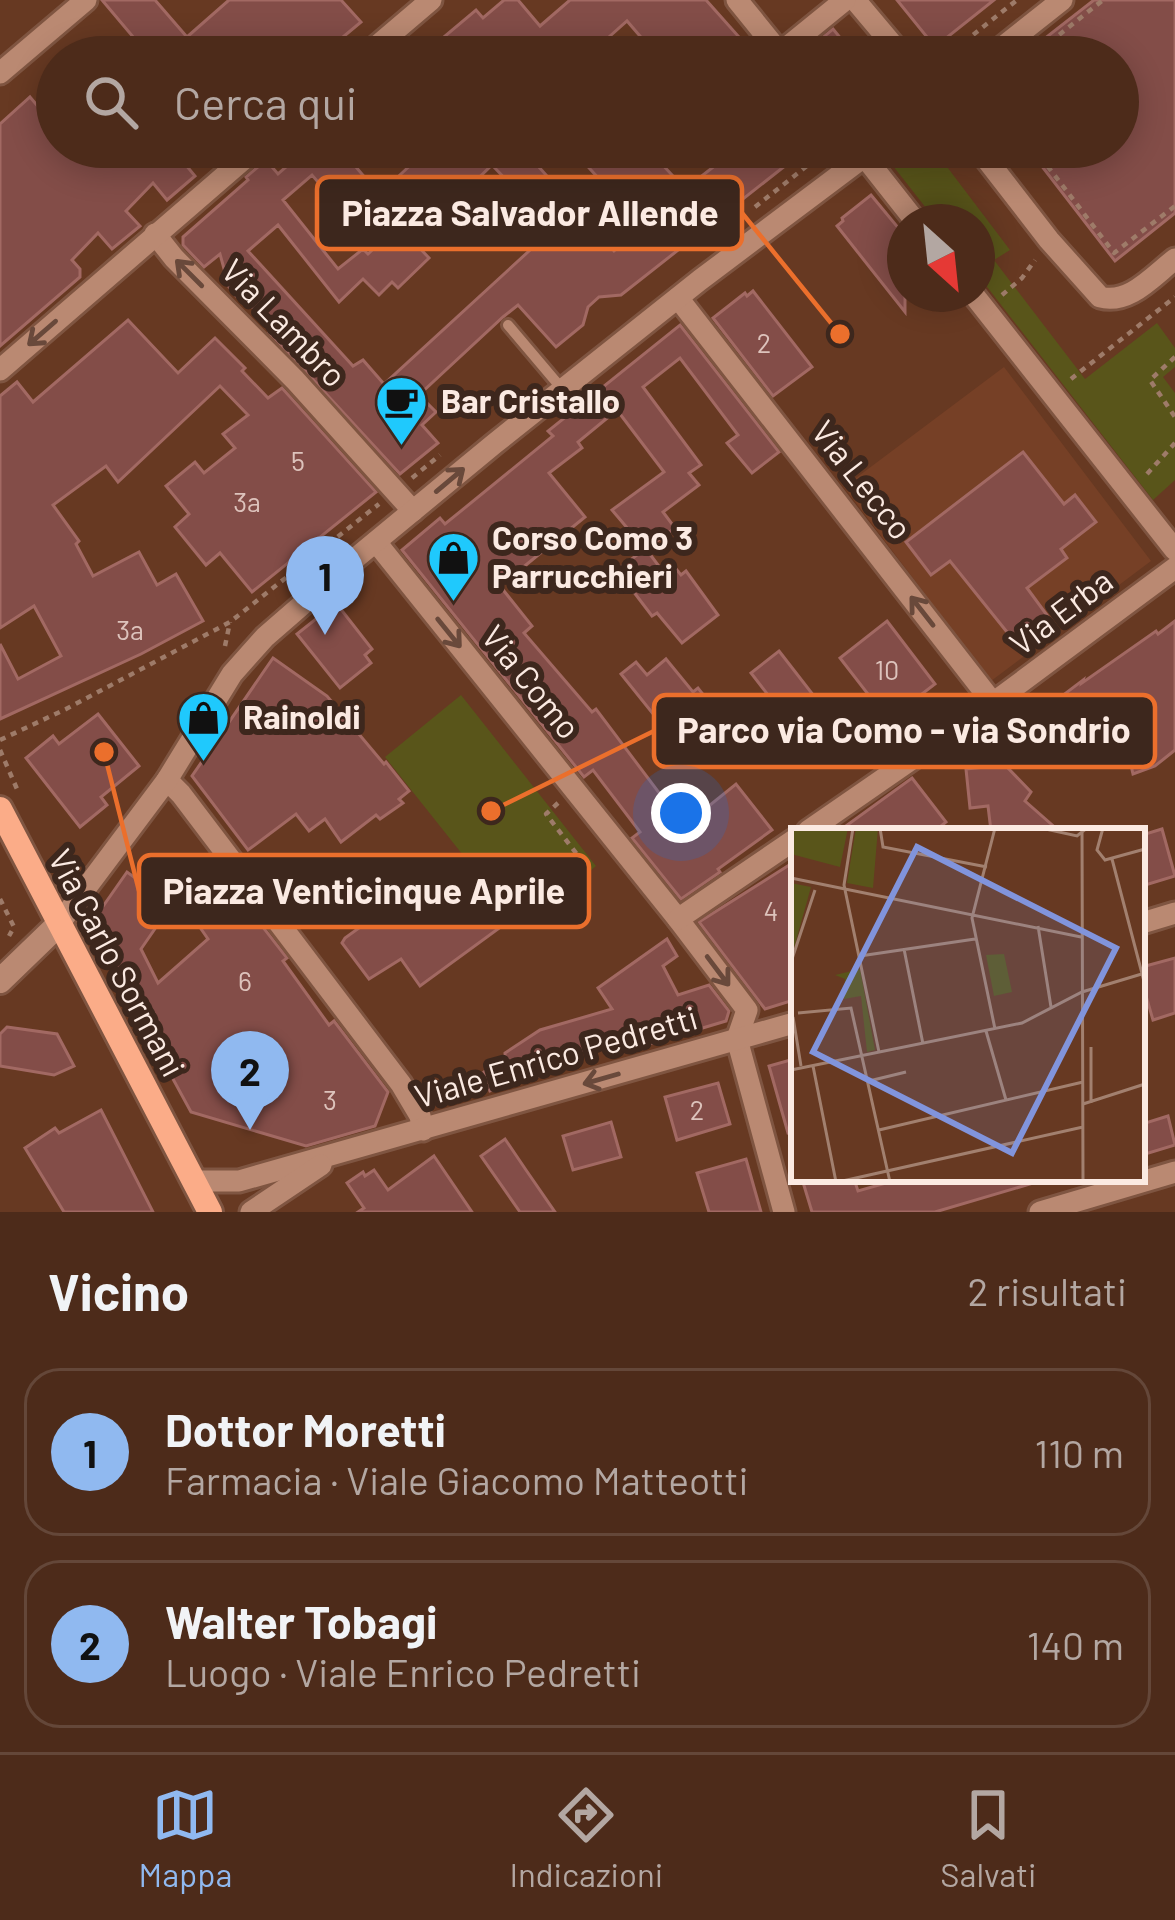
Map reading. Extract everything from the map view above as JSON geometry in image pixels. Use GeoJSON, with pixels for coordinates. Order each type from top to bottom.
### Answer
{"type":"FeatureCollection","features":[{"type":"Feature","properties":{"kind":"main road","name":"Via Carlo Sormani"},"geometry":{"type":"LineString","coordinates":[[9,799],[59,924],[209,1212]]}},
{"type":"Feature","properties":{"kind":"street"},"geometry":{"type":"LineString","coordinates":[[44,36],[86,0]]}},
{"type":"Feature","properties":{"kind":"street"},"geometry":{"type":"LineString","coordinates":[[389,36],[431,0]]}},
{"type":"Feature","properties":{"kind":"street"},"geometry":{"type":"LineString","coordinates":[[737,0],[764,36]]}},
{"type":"Feature","properties":{"kind":"street"},"geometry":{"type":"LineString","coordinates":[[801,36],[845,0]]}},
{"type":"Feature","properties":{"kind":"street"},"geometry":{"type":"LineString","coordinates":[[855,0],[885,36]]}},
{"type":"Feature","properties":{"kind":"street"},"geometry":{"type":"LineString","coordinates":[[1017,36],[1062,0]]}},
{"type":"Feature","properties":{"kind":"street"},"geometry":{"type":"LineString","coordinates":[[0,74],[36,43]]}},
{"type":"Feature","properties":{"kind":"street"},"geometry":{"type":"LineString","coordinates":[[0,370],[233,168]]}},
{"type":"Feature","properties":{"kind":"street"},"geometry":{"type":"LineString","coordinates":[[0,981],[59,924],[167,780],[232,674],[265,638],[562,390],[849,168]]}},
{"type":"Feature","properties":{"kind":"street"},"geometry":{"type":"LineString","coordinates":[[881,168],[904,204]]}},
{"type":"Feature","properties":{"kind":"street"},"geometry":{"type":"LineString","coordinates":[[993,168],[1093,292],[1110,300],[1126,297],[1175,260]]}},
{"type":"Feature","properties":{"kind":"street","name":"Via Lambro"},"geometry":{"type":"LineString","coordinates":[[155,234],[413,511]]}},
{"type":"Feature","properties":{"kind":"street","name":"Via Lecco"},"geometry":{"type":"LineString","coordinates":[[678,298],[993,704]]}},
{"type":"Feature","properties":{"kind":"street"},"geometry":{"type":"LineString","coordinates":[[988,312],[1175,550]]}},
{"type":"Feature","properties":{"kind":"street","name":"Via Como"},"geometry":{"type":"LineString","coordinates":[[376,542],[747,1010],[737,1039]]}},
{"type":"Feature","properties":{"kind":"street","name":"Via Erba"},"geometry":{"type":"LineString","coordinates":[[812,828],[993,704],[1175,568]]}},
{"type":"Feature","properties":{"kind":"street"},"geometry":{"type":"LineString","coordinates":[[167,780],[400,1084],[423,1130]]}},
{"type":"Feature","properties":{"kind":"street"},"geometry":{"type":"LineString","coordinates":[[678,919],[791,842]]}},
{"type":"Feature","properties":{"kind":"street"},"geometry":{"type":"LineString","coordinates":[[1145,922],[1175,913]]}},
{"type":"Feature","properties":{"kind":"street","name":"Viale Enrico Pedretti"},"geometry":{"type":"LineString","coordinates":[[194,1181],[239,1181],[791,1024]]}},
{"type":"Feature","properties":{"kind":"street"},"geometry":{"type":"LineString","coordinates":[[737,1039],[784,1212]]}},
{"type":"Feature","properties":{"kind":"street","name":"Viale Enrico Pedretti"},"geometry":{"type":"LineString","coordinates":[[251,1212],[336,1155]]}},
{"type":"Feature","properties":{"kind":"street"},"geometry":{"type":"LineString","coordinates":[[1145,1181],[1175,1172]]}},
{"type":"Feature","properties":{"kind":"street"},"geometry":{"type":"LineString","coordinates":[[1040,1212],[1141,1182]]}},
{"type":"Feature","properties":{"kind":"lane"},"geometry":{"type":"LineString","coordinates":[[508,325],[562,390]]}},
{"type":"Feature","properties":{"kind":"path"},"geometry":{"type":"LineString","coordinates":[[972,36],[1017,0]]}},
{"type":"Feature","properties":{"kind":"path"},"geometry":{"type":"LineString","coordinates":[[1058,36],[1103,0]]}},
{"type":"Feature","properties":{"kind":"path"},"geometry":{"type":"LineString","coordinates":[[1049,168],[1114,253],[1175,206]]}},
{"type":"Feature","properties":{"kind":"path"},"geometry":{"type":"LineString","coordinates":[[995,292],[1022,278],[1049,240]]}},
{"type":"Feature","properties":{"kind":"path"},"geometry":{"type":"LineString","coordinates":[[1053,394],[1175,298]]}},
{"type":"Feature","properties":{"kind":"path"},"geometry":{"type":"LineString","coordinates":[[1175,357],[1150,380],[1175,417]]}},
{"type":"Feature","properties":{"kind":"path"},"geometry":{"type":"LineString","coordinates":[[1131,492],[1175,443]]}},
{"type":"Feature","properties":{"kind":"path"},"geometry":{"type":"LineString","coordinates":[[0,740],[230,622],[225,645]]}},
{"type":"Feature","properties":{"kind":"path"},"geometry":{"type":"LineString","coordinates":[[0,751],[9,799]]}},
{"type":"Feature","properties":{"kind":"path"},"geometry":{"type":"LineString","coordinates":[[562,910],[542,885],[579,857],[546,814],[574,790]]}},
{"type":"Feature","properties":{"kind":"path"},"geometry":{"type":"LineString","coordinates":[[0,899],[14,927],[2,946]]}},
{"type":"Feature","properties":{"kind":"shaded area"},"geometry":{"type":"Polygon","coordinates":[[[895,168],[948,168],[975,204],[923,204],[895,168]]]}},
{"type":"Feature","properties":{"kind":"shaded area"},"geometry":{"type":"Polygon","coordinates":[[[995,230],[1010,250],[995,259],[995,230]]]}},
{"type":"Feature","properties":{"kind":"shaded area"},"geometry":{"type":"Polygon","coordinates":[[[995,261],[1085,379],[1157,323],[1175,348],[1175,367],[1163,377],[1175,393],[1175,480],[1153,500],[995,297],[995,261]]]}},
{"type":"Feature","properties":{"kind":"shaded area"},"geometry":{"type":"Polygon","coordinates":[[[1004,367],[1151,561],[991,681],[844,487],[1004,367]]]}},
{"type":"Feature","properties":{"kind":"shaded area"},"geometry":{"type":"Polygon","coordinates":[[[461,695],[596,866],[567,891],[557,880],[513,918],[385,757],[461,695]]]}},
{"type":"Feature","properties":{"kind":"building"},"geometry":{"type":"Polygon","coordinates":[[[102,0],[155,0],[186,36],[132,36],[102,0]]]}},
{"type":"Feature","properties":{"kind":"building"},"geometry":{"type":"Polygon","coordinates":[[[229,0],[341,0],[361,22],[344,36],[188,36],[229,0]]]}},
{"type":"Feature","properties":{"kind":"building"},"geometry":{"type":"Polygon","coordinates":[[[504,0],[518,0],[540,26],[570,0],[706,0],[738,36],[640,36],[627,21],[610,36],[445,36],[476,10],[483,18],[504,0]]]}},
{"type":"Feature","properties":{"kind":"building"},"geometry":{"type":"Polygon","coordinates":[[[897,0],[994,0],[949,36],[926,36],[897,0]]]}},
{"type":"Feature","properties":{"kind":"building"},"geometry":{"type":"Polygon","coordinates":[[[1094,0],[1175,0],[1175,213],[1115,261],[1043,168],[1139,168],[1139,36],[1048,36],[1094,0]]]}},
{"type":"Feature","properties":{"kind":"building"},"geometry":{"type":"Polygon","coordinates":[[[30,97],[36,104],[36,168],[188,168],[195,176],[167,200],[153,183],[126,211],[140,226],[112,249],[98,233],[72,260],[80,277],[0,346],[0,124],[30,97]]]}},
{"type":"Feature","properties":{"kind":"building"},"geometry":{"type":"Polygon","coordinates":[[[257,168],[273,168],[278,174],[285,168],[357,168],[373,187],[343,211],[312,175],[283,200],[338,269],[363,249],[368,254],[398,225],[429,258],[398,288],[392,282],[379,295],[363,279],[339,302],[278,225],[248,251],[353,366],[363,360],[384,384],[553,229],[495,168],[540,168],[614,251],[642,226],[589,168],[666,168],[685,189],[712,168],[782,168],[621,295],[599,297],[588,307],[583,325],[556,347],[518,305],[503,317],[419,395],[436,412],[422,425],[438,443],[400,474],[269,332],[272,329],[244,298],[236,296],[220,254],[204,267],[183,245],[183,237],[257,168]]]}},
{"type":"Feature","properties":{"kind":"building"},"geometry":{"type":"Polygon","coordinates":[[[407,168],[489,168],[462,194],[452,183],[414,217],[387,187],[407,168]]]}},
{"type":"Feature","properties":{"kind":"building"},"geometry":{"type":"Polygon","coordinates":[[[871,195],[887,214],[887,289],[837,226],[871,195]]]}},
{"type":"Feature","properties":{"kind":"building"},"geometry":{"type":"Polygon","coordinates":[[[753,291],[812,367],[773,396],[713,318],[753,291]]]}},
{"type":"Feature","properties":{"kind":"building"},"geometry":{"type":"Polygon","coordinates":[[[128,320],[178,373],[215,338],[268,398],[282,388],[376,492],[252,592],[220,553],[206,565],[175,527],[189,514],[166,486],[195,462],[204,473],[235,448],[223,434],[248,415],[220,386],[118,482],[106,466],[53,505],[79,541],[76,544],[93,576],[139,552],[157,585],[176,574],[203,621],[0,719],[0,644],[18,679],[61,656],[34,606],[0,628],[0,396],[17,382],[33,402],[128,320]]]}},
{"type":"Feature","properties":{"kind":"building"},"geometry":{"type":"Polygon","coordinates":[[[680,325],[779,452],[752,473],[727,443],[738,435],[680,358],[643,387],[701,465],[689,473],[699,485],[663,512],[675,528],[646,549],[667,577],[677,570],[681,575],[686,571],[718,615],[682,643],[657,613],[652,616],[617,570],[645,549],[612,510],[664,472],[617,410],[578,442],[582,448],[549,473],[585,517],[500,586],[532,626],[524,633],[592,712],[596,709],[684,826],[736,784],[772,830],[681,899],[632,838],[640,832],[593,770],[584,777],[402,550],[440,518],[445,524],[553,436],[548,431],[680,325]]]}},
{"type":"Feature","properties":{"kind":"building"},"geometry":{"type":"Polygon","coordinates":[[[1023,452],[1064,504],[1075,495],[1096,522],[1061,549],[1067,558],[1027,588],[1052,622],[1019,647],[950,561],[931,575],[906,542],[1023,452]]]}},
{"type":"Feature","properties":{"kind":"building"},"geometry":{"type":"Polygon","coordinates":[[[336,603],[372,649],[365,655],[371,663],[340,688],[297,634],[336,603]]]}},
{"type":"Feature","properties":{"kind":"building"},"geometry":{"type":"Polygon","coordinates":[[[887,621],[935,684],[888,720],[840,658],[887,621]]]}},
{"type":"Feature","properties":{"kind":"building"},"geometry":{"type":"Polygon","coordinates":[[[1175,621],[1175,750],[1155,766],[1133,774],[1119,714],[1045,763],[1021,727],[1175,621]]]}},
{"type":"Feature","properties":{"kind":"building"},"geometry":{"type":"Polygon","coordinates":[[[779,651],[828,714],[772,752],[747,720],[772,700],[751,673],[779,651]]]}},
{"type":"Feature","properties":{"kind":"building"},"geometry":{"type":"Polygon","coordinates":[[[273,658],[327,696],[409,791],[399,799],[403,803],[380,819],[376,815],[341,842],[325,819],[309,831],[296,814],[248,850],[192,776],[273,658]]]}},
{"type":"Feature","properties":{"kind":"building"},"geometry":{"type":"Polygon","coordinates":[[[666,659],[693,692],[698,688],[733,732],[697,760],[621,674],[636,662],[647,675],[666,659]]]}},
{"type":"Feature","properties":{"kind":"building"},"geometry":{"type":"Polygon","coordinates":[[[98,714],[139,766],[101,797],[107,805],[80,827],[26,758],[53,736],[59,744],[98,714]]]}},
{"type":"Feature","properties":{"kind":"building"},"geometry":{"type":"Polygon","coordinates":[[[1005,765],[1031,792],[1025,801],[1056,828],[991,828],[988,806],[970,808],[966,769],[1005,765]]]}},
{"type":"Feature","properties":{"kind":"building"},"geometry":{"type":"Polygon","coordinates":[[[912,778],[946,822],[939,828],[843,828],[912,778]]]}},
{"type":"Feature","properties":{"kind":"building"},"geometry":{"type":"Polygon","coordinates":[[[1162,829],[1175,876],[1145,885],[1145,834],[1162,829]]]}},
{"type":"Feature","properties":{"kind":"building"},"geometry":{"type":"Polygon","coordinates":[[[208,860],[287,958],[283,961],[329,1025],[334,1021],[388,1092],[375,1126],[306,1146],[191,1112],[118,978],[97,932],[97,915],[127,872],[172,904],[141,949],[158,983],[208,939],[172,887],[208,860]]]}},
{"type":"Feature","properties":{"kind":"building"},"geometry":{"type":"Polygon","coordinates":[[[791,864],[791,1001],[765,1009],[699,922],[791,864]]]}},
{"type":"Feature","properties":{"kind":"building"},"geometry":{"type":"Polygon","coordinates":[[[438,871],[464,908],[490,888],[513,918],[420,986],[401,959],[369,979],[342,943],[345,938],[438,871]]]}},
{"type":"Feature","properties":{"kind":"building"},"geometry":{"type":"Polygon","coordinates":[[[667,939],[677,956],[663,966],[678,995],[709,985],[729,1011],[726,1021],[619,1053],[616,1041],[576,1053],[580,1064],[490,1091],[484,1072],[505,1059],[505,1053],[540,1030],[612,1009],[598,988],[667,939]]]}},
{"type":"Feature","properties":{"kind":"building"},"geometry":{"type":"Polygon","coordinates":[[[1175,958],[1175,1013],[1153,1020],[1145,992],[1145,966],[1175,958]]]}},
{"type":"Feature","properties":{"kind":"building"},"geometry":{"type":"Polygon","coordinates":[[[7,1027],[57,1034],[74,1066],[54,1075],[0,1066],[0,1034],[7,1027]]]}},
{"type":"Feature","properties":{"kind":"building"},"geometry":{"type":"Polygon","coordinates":[[[791,1060],[791,1132],[788,1133],[769,1066],[791,1060]]]}},
{"type":"Feature","properties":{"kind":"building"},"geometry":{"type":"Polygon","coordinates":[[[718,1083],[730,1124],[677,1140],[665,1097],[718,1083]]]}},
{"type":"Feature","properties":{"kind":"building"},"geometry":{"type":"Polygon","coordinates":[[[101,1110],[153,1212],[64,1212],[25,1148],[55,1128],[59,1133],[101,1110]]]}},
{"type":"Feature","properties":{"kind":"building"},"geometry":{"type":"Polygon","coordinates":[[[1168,1116],[1175,1145],[1145,1154],[1145,1123],[1168,1116]]]}},
{"type":"Feature","properties":{"kind":"building"},"geometry":{"type":"Polygon","coordinates":[[[611,1122],[621,1157],[573,1170],[563,1136],[611,1122]]]}},
{"type":"Feature","properties":{"kind":"building"},"geometry":{"type":"Polygon","coordinates":[[[505,1139],[555,1212],[520,1212],[481,1156],[505,1139]]]}},
{"type":"Feature","properties":{"kind":"building"},"geometry":{"type":"Polygon","coordinates":[[[434,1156],[472,1212],[358,1212],[364,1208],[347,1183],[374,1170],[388,1190],[434,1156]]]}},
{"type":"Feature","properties":{"kind":"building"},"geometry":{"type":"Polygon","coordinates":[[[746,1159],[761,1212],[709,1212],[697,1173],[746,1159]]]}},
{"type":"Feature","properties":{"kind":"building"},"geometry":{"type":"Polygon","coordinates":[[[803,1182],[855,1182],[858,1191],[890,1182],[1030,1184],[935,1212],[812,1212],[803,1182]]]}},
{"type":"Feature","properties":{"kind":"place","name":"Piazza Salvador Allende"},"geometry":{"type":"Point","coordinates":[840,334]}},
{"type":"Feature","properties":{"kind":"place","name":"Bar Cristallo"},"geometry":{"type":"Point","coordinates":[402,447]}},
{"type":"Feature","properties":{"kind":"place","name":"Corso Como 3 Parrucchieri"},"geometry":{"type":"Point","coordinates":[453,603]}},
{"type":"Feature","properties":{"kind":"place","name":"Dottor Moretti"},"geometry":{"type":"Point","coordinates":[325,635]}},
{"type":"Feature","properties":{"kind":"place","name":"Piazza Venticinque Aprile"},"geometry":{"type":"Point","coordinates":[104,752]}},
{"type":"Feature","properties":{"kind":"place","name":"Rainoldi"},"geometry":{"type":"Point","coordinates":[204,763]}},
{"type":"Feature","properties":{"kind":"place","name":"Parco via Como - via Sondrio"},"geometry":{"type":"Point","coordinates":[491,811]}},
{"type":"Feature","properties":{"kind":"place","name":"Walter Tobagi"},"geometry":{"type":"Point","coordinates":[250,1130]}}]}
